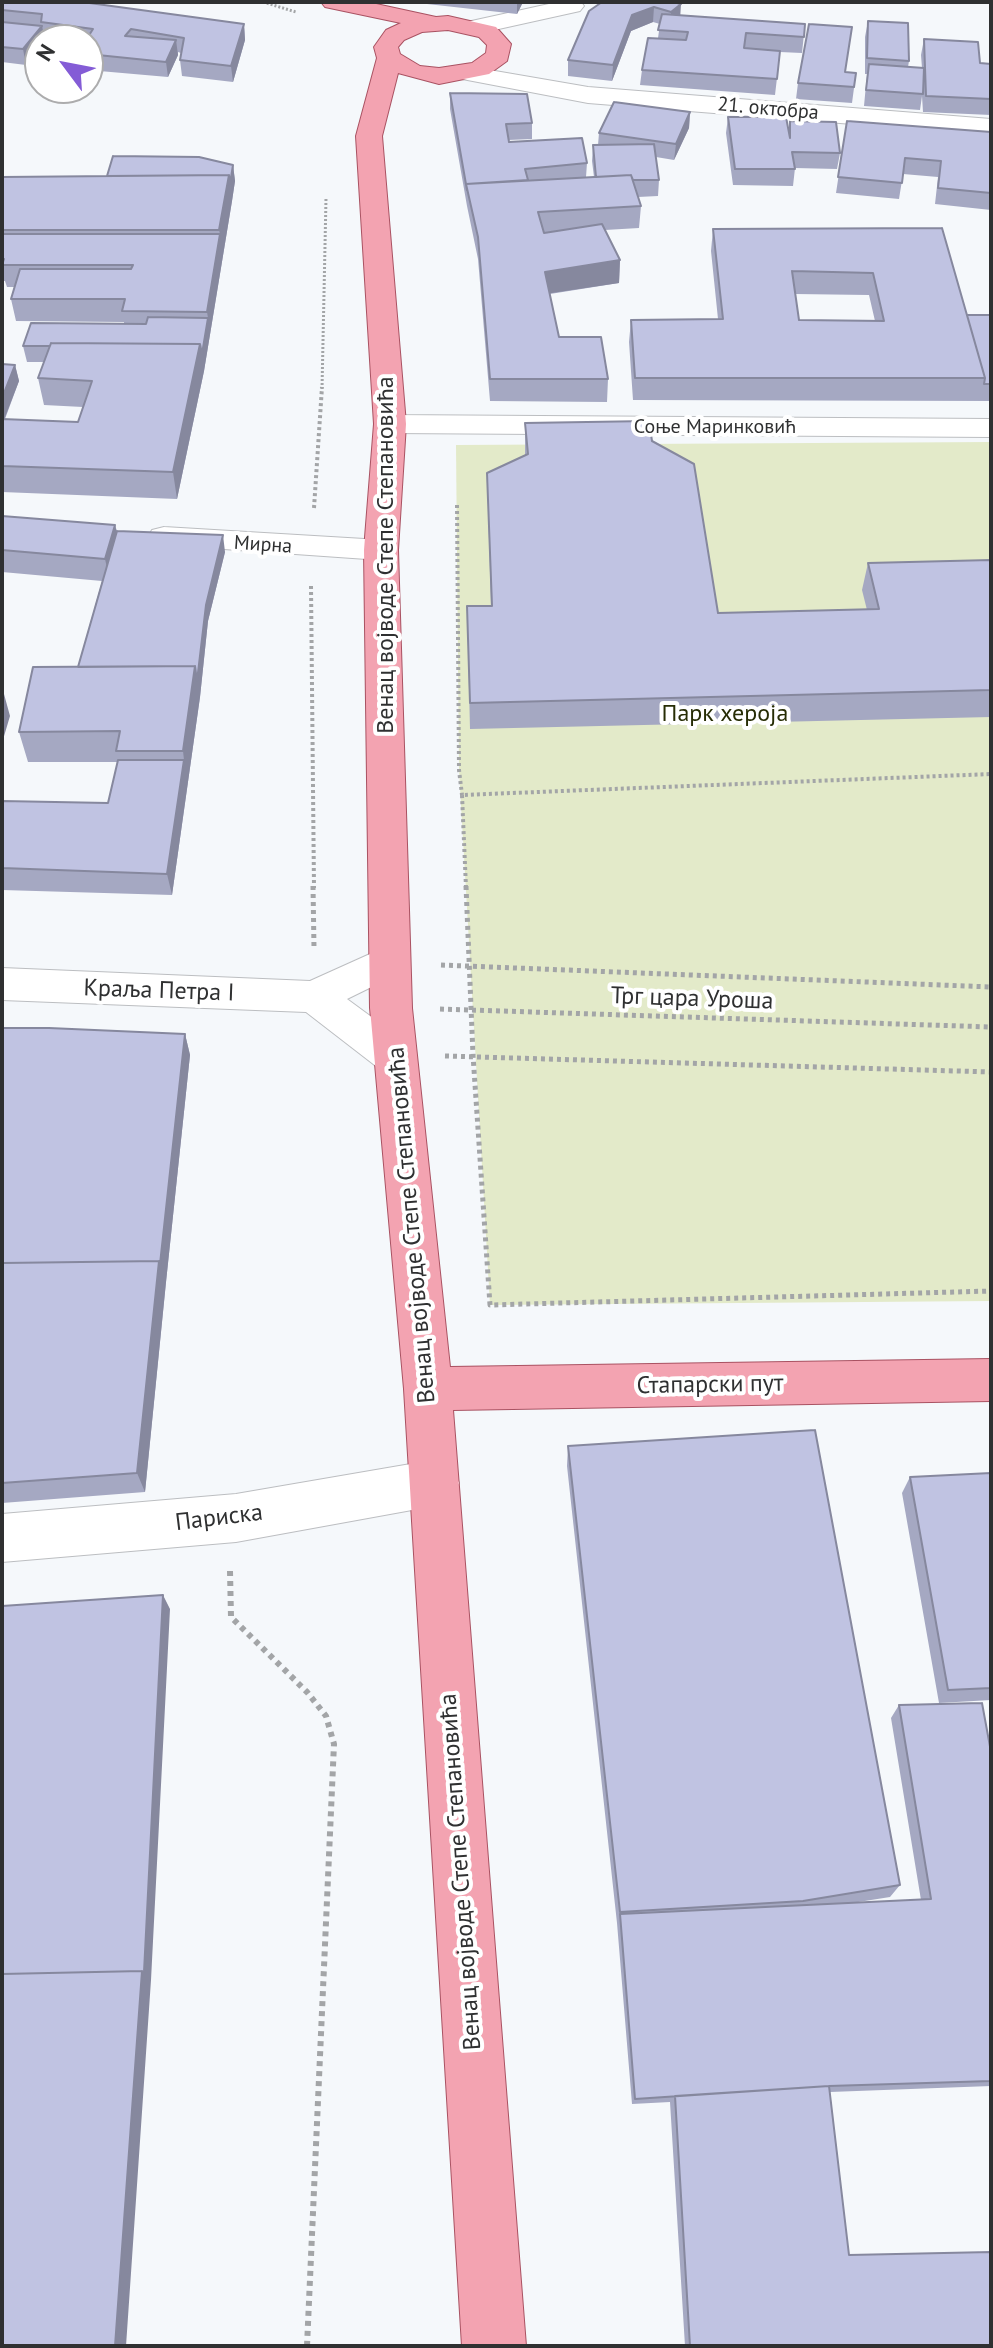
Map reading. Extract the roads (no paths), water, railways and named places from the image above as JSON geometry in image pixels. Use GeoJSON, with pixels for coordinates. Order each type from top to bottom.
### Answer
{"type":"FeatureCollection","features":[{"type":"Feature","properties":{"kind":"main road"},"geometry":{"type":"LineString","coordinates":[[319,2],[413,72],[459,74]]}},
{"type":"Feature","properties":{"kind":"main road"},"geometry":{"type":"LineString","coordinates":[[333,2],[433,23],[476,27],[487,32],[500,47],[491,63],[377,105]]}},
{"type":"Feature","properties":{"kind":"main road"},"geometry":{"type":"LineString","coordinates":[[387,53],[395,35],[433,23]]}},
{"type":"Feature","properties":{"kind":"main road","name":"Венац војводе Степе Степановића"},"geometry":{"type":"LineString","coordinates":[[387,53],[369,136],[390,424],[381,550],[391,1008],[428,1389],[494,2346]]}},
{"type":"Feature","properties":{"kind":"main road","name":"Стапарски пут"},"geometry":{"type":"LineString","coordinates":[[428,1389],[991,1380]]}},
{"type":"Feature","properties":{"kind":"street"},"geometry":{"type":"LineString","coordinates":[[476,27],[575,4]]}},
{"type":"Feature","properties":{"kind":"street"},"geometry":{"type":"LineString","coordinates":[[546,88],[500,47],[575,4]]}},
{"type":"Feature","properties":{"kind":"street","name":"21. октобра"},"geometry":{"type":"LineString","coordinates":[[459,74],[588,95],[991,127]]}},
{"type":"Feature","properties":{"kind":"street","name":"Соње Маринковић"},"geometry":{"type":"LineString","coordinates":[[390,424],[991,428]]}},
{"type":"Feature","properties":{"kind":"street","name":"Мирна"},"geometry":{"type":"LineString","coordinates":[[136,535],[381,550]]}},
{"type":"Feature","properties":{"kind":"street","name":"Краља Петра I"},"geometry":{"type":"LineString","coordinates":[[2,984],[315,997],[390,960]]}},
{"type":"Feature","properties":{"kind":"street"},"geometry":{"type":"LineString","coordinates":[[315,997],[396,1058]]}},
{"type":"Feature","properties":{"kind":"street","name":"Париска"},"geometry":{"type":"LineString","coordinates":[[2,1538],[236,1518],[434,1483]]}},
{"type":"Feature","properties":{"kind":"park label","name":"Парк хероја"},"geometry":{"type":"Point","coordinates":[725,714]}}]}
